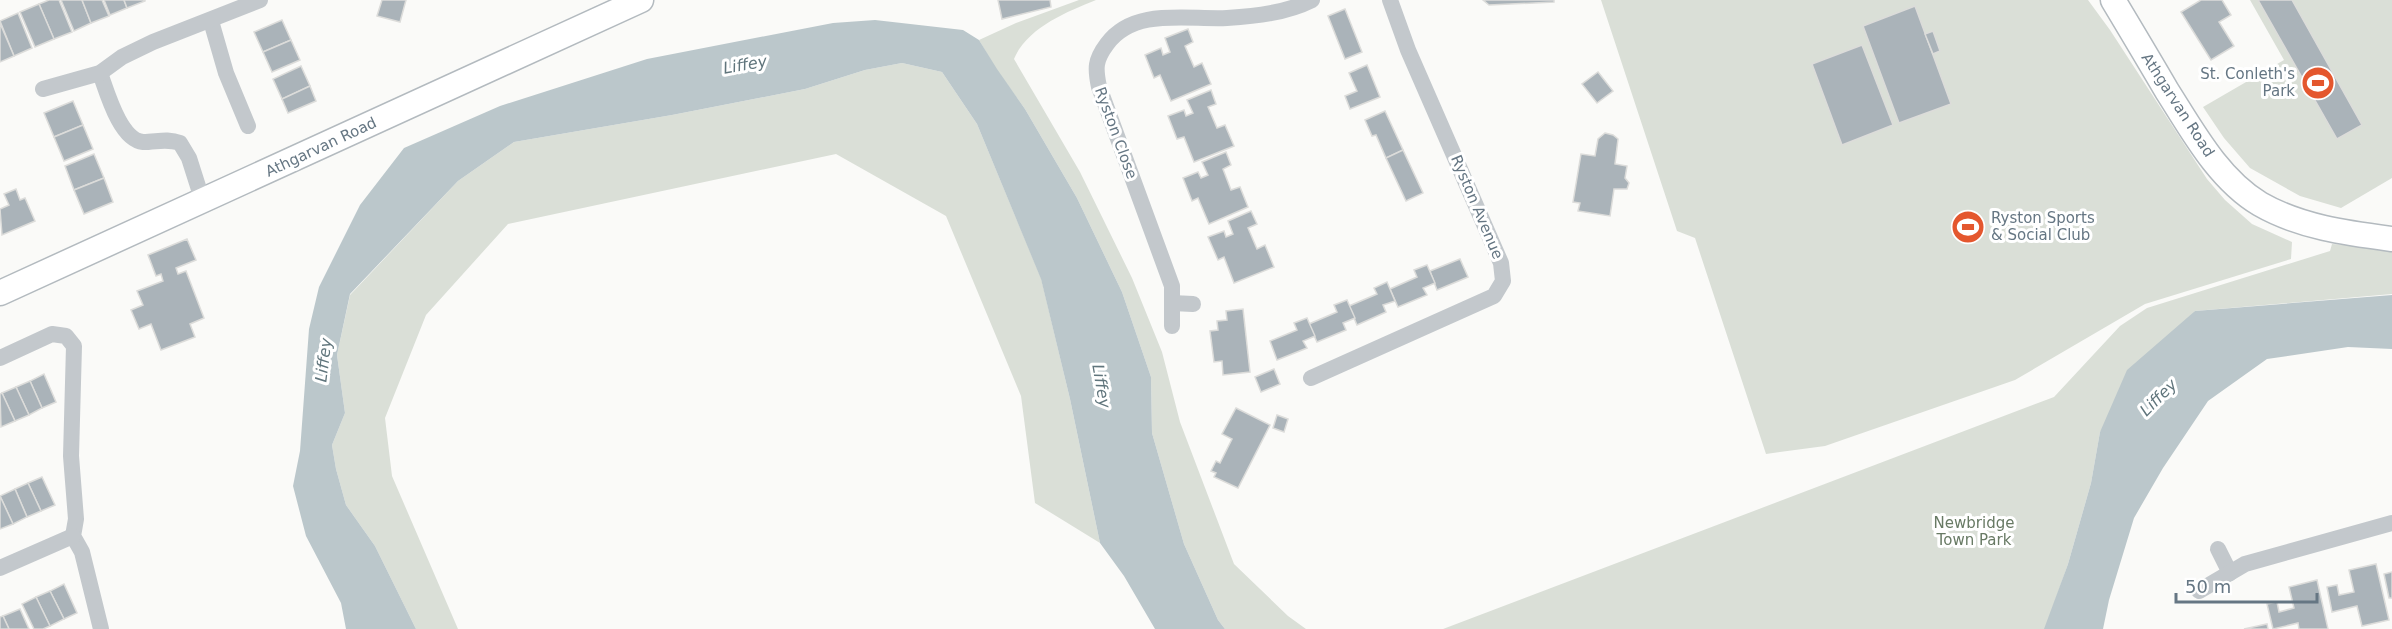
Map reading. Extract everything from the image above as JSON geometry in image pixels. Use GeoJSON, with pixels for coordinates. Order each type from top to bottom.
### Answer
{"type":"FeatureCollection","features":[{"type":"Feature","properties":{"kind":"main road","name":"Athgarvan Road"},"geometry":{"type":"LineString","coordinates":[[2113,0],[2198,141],[2224,173],[2249,195],[2285,216],[2336,232],[2392,239]]}},
{"type":"Feature","properties":{"kind":"main road","name":"Athgarvan Road"},"geometry":{"type":"LineString","coordinates":[[0,293],[203,202],[626,3]]}},
{"type":"Feature","properties":{"kind":"street"},"geometry":{"type":"LineString","coordinates":[[43,89],[100,73],[122,57],[153,42],[260,0]]}},
{"type":"Feature","properties":{"kind":"street","name":"Ryston Close"},"geometry":{"type":"LineString","coordinates":[[1172,326],[1172,286],[1099,87],[1095,67],[1105,46],[1117,32],[1137,23],[1170,17],[1226,18],[1268,14],[1312,0]]}},
{"type":"Feature","properties":{"kind":"street","name":"Ryston Avenue"},"geometry":{"type":"LineString","coordinates":[[1311,378],[1494,296],[1503,281],[1501,263],[1408,50],[1390,0]]}},
{"type":"Feature","properties":{"kind":"street"},"geometry":{"type":"LineString","coordinates":[[211,21],[240,118]]}},
{"type":"Feature","properties":{"kind":"street"},"geometry":{"type":"LineString","coordinates":[[100,73],[123,130],[134,140],[142,142],[169,139],[180,143],[189,158],[203,202]]}},
{"type":"Feature","properties":{"kind":"street"},"geometry":{"type":"LineString","coordinates":[[1172,303],[1193,304]]}},
{"type":"Feature","properties":{"kind":"street"},"geometry":{"type":"LineString","coordinates":[[0,358],[52,334],[66,336],[74,346],[71,456],[76,519],[74,536],[82,552],[101,629]]}},
{"type":"Feature","properties":{"kind":"street"},"geometry":{"type":"LineString","coordinates":[[2199,591],[2245,564],[2392,523]]}},
{"type":"Feature","properties":{"kind":"street"},"geometry":{"type":"LineString","coordinates":[[0,568],[74,536]]}},
{"type":"Feature","properties":{"kind":"street"},"geometry":{"type":"LineString","coordinates":[[2218,549],[2230,573]]}},
{"type":"Feature","properties":{"kind":"green space"},"geometry":{"type":"Polygon","coordinates":[[[1079,0],[1096,0],[1049,22],[1028,38],[1014,59],[1080,172],[1132,278],[1162,352],[1180,422],[1234,564],[1288,616],[1306,629],[1225,629],[1218,620],[1184,544],[1152,433],[1151,377],[1122,292],[1077,198],[1025,109],[996,69],[979,40],[1016,23],[1079,0]]]}},
{"type":"Feature","properties":{"kind":"green space","name":"Ryston Sports & Social Club"},"geometry":{"type":"Polygon","coordinates":[[[1601,0],[2088,0],[2207,179],[2225,200],[2252,224],[2292,242],[2291,259],[2145,304],[2015,380],[1825,446],[1766,454],[1695,238],[1677,231],[1601,0]]]}},
{"type":"Feature","properties":{"kind":"green space","name":"St. Conleth's Park"},"geometry":{"type":"Polygon","coordinates":[[[2250,0],[2392,0],[2392,178],[2341,208],[2300,196],[2250,168],[2224,138],[2203,107],[2284,60],[2250,0]]]}},
{"type":"Feature","properties":{"kind":"green space"},"geometry":{"type":"Polygon","coordinates":[[[902,63],[942,72],[977,124],[1041,278],[1070,399],[1100,543],[1035,503],[1021,396],[946,216],[836,154],[508,224],[426,315],[385,418],[392,476],[458,629],[416,629],[375,546],[346,505],[336,469],[332,445],[345,413],[337,355],[350,295],[458,181],[514,142],[805,89],[865,70],[902,63]]]}},
{"type":"Feature","properties":{"kind":"green space","name":"Newbridge Town Park"},"geometry":{"type":"Polygon","coordinates":[[[2332,244],[2392,248],[2392,294],[2195,311],[2100,432],[2091,483],[2068,564],[2045,629],[1443,629],[2054,397],[2120,326],[2147,308],[2330,251],[2332,244]]]}},
{"type":"Feature","properties":{"kind":"water","name":"Liffey"},"geometry":{"type":"Polygon","coordinates":[[[875,20],[963,30],[979,40],[1025,109],[1077,198],[1122,292],[1151,377],[1152,433],[1184,544],[1218,620],[1225,629],[1155,629],[1124,576],[1100,543],[1070,399],[1041,279],[977,124],[942,72],[902,63],[865,70],[805,89],[514,142],[458,181],[350,294],[337,355],[345,413],[332,445],[336,469],[346,505],[375,546],[416,629],[346,629],[341,603],[306,536],[293,486],[300,451],[309,329],[319,287],[360,205],[404,148],[500,106],[647,59],[833,23],[875,20]]]}},
{"type":"Feature","properties":{"kind":"water","name":"Liffey"},"geometry":{"type":"Polygon","coordinates":[[[2392,295],[2392,349],[2348,347],[2267,359],[2208,401],[2163,468],[2134,518],[2109,600],[2103,629],[2044,629],[2068,564],[2091,483],[2100,432],[2127,370],[2195,311],[2392,295]]]}},
{"type":"Feature","properties":{"kind":"building"},"geometry":{"type":"Polygon","coordinates":[[[49,0],[59,0],[72,32],[54,39],[39,4],[49,0]]]}},
{"type":"Feature","properties":{"kind":"building"},"geometry":{"type":"Polygon","coordinates":[[[61,0],[82,0],[91,23],[74,31],[61,0]]]}},
{"type":"Feature","properties":{"kind":"building"},"geometry":{"type":"Polygon","coordinates":[[[82,0],[102,0],[109,16],[91,23],[82,0]]]}},
{"type":"Feature","properties":{"kind":"building"},"geometry":{"type":"Polygon","coordinates":[[[104,0],[124,0],[127,8],[110,15],[104,0]]]}},
{"type":"Feature","properties":{"kind":"building"},"geometry":{"type":"Polygon","coordinates":[[[124,0],[145,0],[145,1],[127,8],[124,0]]]}},
{"type":"Feature","properties":{"kind":"building"},"geometry":{"type":"Polygon","coordinates":[[[382,0],[406,0],[400,22],[377,16],[382,0]]]}},
{"type":"Feature","properties":{"kind":"building"},"geometry":{"type":"Polygon","coordinates":[[[998,0],[1050,0],[1051,7],[1002,19],[998,0]]]}},
{"type":"Feature","properties":{"kind":"building"},"geometry":{"type":"Polygon","coordinates":[[[1483,0],[1554,0],[1554,2],[1489,5],[1483,0]]]}},
{"type":"Feature","properties":{"kind":"building"},"geometry":{"type":"Polygon","coordinates":[[[2201,0],[2222,0],[2231,15],[2219,22],[2234,46],[2211,60],[2181,12],[2201,0]]]}},
{"type":"Feature","properties":{"kind":"building"},"geometry":{"type":"Polygon","coordinates":[[[2258,0],[2292,0],[2362,125],[2337,139],[2258,0]]]}},
{"type":"Feature","properties":{"kind":"building"},"geometry":{"type":"Polygon","coordinates":[[[39,4],[54,39],[35,47],[20,12],[39,4]]]}},
{"type":"Feature","properties":{"kind":"building"},"geometry":{"type":"Polygon","coordinates":[[[1915,6],[1951,104],[1899,123],[1863,26],[1915,6]]]}},
{"type":"Feature","properties":{"kind":"building"},"geometry":{"type":"Polygon","coordinates":[[[1345,9],[1362,52],[1345,59],[1328,16],[1345,9]]]}},
{"type":"Feature","properties":{"kind":"building"},"geometry":{"type":"Polygon","coordinates":[[[18,13],[32,48],[14,56],[0,21],[18,13]]]}},
{"type":"Feature","properties":{"kind":"building"},"geometry":{"type":"Polygon","coordinates":[[[282,20],[291,40],[263,52],[254,32],[282,20]]]}},
{"type":"Feature","properties":{"kind":"building"},"geometry":{"type":"Polygon","coordinates":[[[0,23],[14,56],[0,62],[0,23]]]}},
{"type":"Feature","properties":{"kind":"building"},"geometry":{"type":"Polygon","coordinates":[[[1188,29],[1193,42],[1185,46],[1194,67],[1202,63],[1211,84],[1171,101],[1160,75],[1154,78],[1145,55],[1161,48],[1163,55],[1170,52],[1165,38],[1188,29]]]}},
{"type":"Feature","properties":{"kind":"building"},"geometry":{"type":"Polygon","coordinates":[[[1933,31],[1940,51],[1933,54],[1925,34],[1933,31]]]}},
{"type":"Feature","properties":{"kind":"building"},"geometry":{"type":"Polygon","coordinates":[[[291,40],[300,60],[272,72],[263,52],[291,40]]]}},
{"type":"Feature","properties":{"kind":"building"},"geometry":{"type":"Polygon","coordinates":[[[1862,45],[1893,125],[1842,145],[1812,64],[1862,45]]]}},
{"type":"Feature","properties":{"kind":"building"},"geometry":{"type":"Polygon","coordinates":[[[1367,65],[1380,97],[1350,109],[1345,96],[1357,91],[1349,73],[1367,65]]]}},
{"type":"Feature","properties":{"kind":"building"},"geometry":{"type":"Polygon","coordinates":[[[301,66],[310,86],[282,99],[273,79],[301,66]]]}},
{"type":"Feature","properties":{"kind":"building"},"geometry":{"type":"Polygon","coordinates":[[[1598,72],[1613,91],[1597,103],[1582,84],[1598,72]]]}},
{"type":"Feature","properties":{"kind":"building"},"geometry":{"type":"Polygon","coordinates":[[[310,86],[316,101],[288,113],[282,99],[310,86]]]}},
{"type":"Feature","properties":{"kind":"building"},"geometry":{"type":"Polygon","coordinates":[[[1211,90],[1216,104],[1208,107],[1217,128],[1225,125],[1234,146],[1194,162],[1184,137],[1177,139],[1168,116],[1184,110],[1186,116],[1193,113],[1187,100],[1211,90]]]}},
{"type":"Feature","properties":{"kind":"building"},"geometry":{"type":"Polygon","coordinates":[[[73,101],[83,125],[54,137],[44,113],[73,101]]]}},
{"type":"Feature","properties":{"kind":"building"},"geometry":{"type":"Polygon","coordinates":[[[1385,111],[1403,150],[1386,158],[1376,135],[1372,136],[1365,120],[1385,111]]]}},
{"type":"Feature","properties":{"kind":"building"},"geometry":{"type":"Polygon","coordinates":[[[83,125],[93,149],[64,161],[54,137],[83,125]]]}},
{"type":"Feature","properties":{"kind":"building"},"geometry":{"type":"Polygon","coordinates":[[[1605,133],[1618,139],[1615,164],[1627,166],[1625,178],[1629,183],[1627,189],[1614,189],[1610,216],[1578,211],[1580,203],[1573,202],[1581,154],[1595,156],[1598,139],[1605,133]]]}},
{"type":"Feature","properties":{"kind":"building"},"geometry":{"type":"Polygon","coordinates":[[[1403,150],[1423,193],[1406,201],[1386,158],[1403,150]]]}},
{"type":"Feature","properties":{"kind":"building"},"geometry":{"type":"Polygon","coordinates":[[[1226,152],[1231,165],[1223,169],[1231,190],[1240,187],[1248,207],[1209,224],[1198,198],[1192,201],[1183,178],[1198,172],[1201,178],[1208,175],[1202,162],[1226,152]]]}},
{"type":"Feature","properties":{"kind":"building"},"geometry":{"type":"Polygon","coordinates":[[[94,154],[104,178],[74,190],[65,166],[94,154]]]}},
{"type":"Feature","properties":{"kind":"building"},"geometry":{"type":"Polygon","coordinates":[[[104,178],[113,202],[84,214],[74,190],[104,178]]]}},
{"type":"Feature","properties":{"kind":"building"},"geometry":{"type":"Polygon","coordinates":[[[16,189],[20,200],[25,198],[35,221],[2,235],[0,209],[9,205],[4,194],[16,189]]]}},
{"type":"Feature","properties":{"kind":"building"},"geometry":{"type":"Polygon","coordinates":[[[1251,211],[1257,224],[1248,228],[1257,249],[1265,245],[1274,267],[1234,283],[1224,257],[1218,260],[1208,237],[1224,231],[1226,237],[1233,234],[1228,221],[1251,211]]]}},
{"type":"Feature","properties":{"kind":"building"},"geometry":{"type":"Polygon","coordinates":[[[187,239],[196,260],[176,268],[178,274],[186,271],[204,318],[190,324],[195,337],[161,350],[151,324],[139,329],[131,310],[143,305],[137,291],[163,281],[161,274],[156,276],[148,255],[187,239]]]}},
{"type":"Feature","properties":{"kind":"building"},"geometry":{"type":"Polygon","coordinates":[[[1460,259],[1468,277],[1437,290],[1430,271],[1460,259]]]}},
{"type":"Feature","properties":{"kind":"building"},"geometry":{"type":"Polygon","coordinates":[[[1427,265],[1435,283],[1423,288],[1427,295],[1398,307],[1390,289],[1417,277],[1414,270],[1427,265]]]}},
{"type":"Feature","properties":{"kind":"building"},"geometry":{"type":"Polygon","coordinates":[[[1387,282],[1395,301],[1383,305],[1386,312],[1357,325],[1349,306],[1377,294],[1374,288],[1387,282]]]}},
{"type":"Feature","properties":{"kind":"building"},"geometry":{"type":"Polygon","coordinates":[[[1347,300],[1355,318],[1343,323],[1346,330],[1317,342],[1309,324],[1337,312],[1334,305],[1347,300]]]}},
{"type":"Feature","properties":{"kind":"building"},"geometry":{"type":"Polygon","coordinates":[[[1243,309],[1250,372],[1223,375],[1222,361],[1214,362],[1210,331],[1218,330],[1217,321],[1227,320],[1226,311],[1243,309]]]}},
{"type":"Feature","properties":{"kind":"building"},"geometry":{"type":"Polygon","coordinates":[[[1307,318],[1315,336],[1303,341],[1307,348],[1277,360],[1270,341],[1297,330],[1294,323],[1307,318]]]}},
{"type":"Feature","properties":{"kind":"building"},"geometry":{"type":"Polygon","coordinates":[[[1274,369],[1280,384],[1261,392],[1255,377],[1274,369]]]}},
{"type":"Feature","properties":{"kind":"building"},"geometry":{"type":"Polygon","coordinates":[[[44,374],[56,402],[42,408],[30,381],[44,374]]]}},
{"type":"Feature","properties":{"kind":"building"},"geometry":{"type":"Polygon","coordinates":[[[30,381],[42,408],[29,415],[16,387],[30,381]]]}},
{"type":"Feature","properties":{"kind":"building"},"geometry":{"type":"Polygon","coordinates":[[[16,387],[29,415],[15,421],[2,393],[16,387]]]}},
{"type":"Feature","properties":{"kind":"building"},"geometry":{"type":"Polygon","coordinates":[[[2,393],[15,421],[1,427],[0,394],[2,393]]]}},
{"type":"Feature","properties":{"kind":"building"},"geometry":{"type":"Polygon","coordinates":[[[1236,408],[1270,425],[1238,488],[1214,477],[1216,473],[1211,471],[1216,461],[1220,463],[1232,439],[1222,434],[1236,408]]]}},
{"type":"Feature","properties":{"kind":"building"},"geometry":{"type":"Polygon","coordinates":[[[1277,415],[1288,419],[1284,432],[1273,428],[1277,415]]]}},
{"type":"Feature","properties":{"kind":"building"},"geometry":{"type":"Polygon","coordinates":[[[42,477],[55,505],[41,511],[28,483],[42,477]]]}},
{"type":"Feature","properties":{"kind":"building"},"geometry":{"type":"Polygon","coordinates":[[[28,483],[41,511],[27,517],[15,489],[28,483]]]}},
{"type":"Feature","properties":{"kind":"building"},"geometry":{"type":"Polygon","coordinates":[[[15,489],[27,517],[13,524],[0,496],[15,489]]]}},
{"type":"Feature","properties":{"kind":"building"},"geometry":{"type":"Polygon","coordinates":[[[0,496],[13,524],[0,529],[0,496]]]}},
{"type":"Feature","properties":{"kind":"building"},"geometry":{"type":"Polygon","coordinates":[[[2376,564],[2389,620],[2362,626],[2357,606],[2332,612],[2327,587],[2337,585],[2339,595],[2354,592],[2349,570],[2376,564]]]}},
{"type":"Feature","properties":{"kind":"building"},"geometry":{"type":"Polygon","coordinates":[[[2392,572],[2392,598],[2389,598],[2384,574],[2392,572]]]}},
{"type":"Feature","properties":{"kind":"building"},"geometry":{"type":"Polygon","coordinates":[[[2317,580],[2328,629],[2299,629],[2298,623],[2273,629],[2267,604],[2277,602],[2279,612],[2294,608],[2289,587],[2317,580]]]}},
{"type":"Feature","properties":{"kind":"building"},"geometry":{"type":"Polygon","coordinates":[[[64,584],[77,613],[64,619],[50,591],[64,584]]]}},
{"type":"Feature","properties":{"kind":"building"},"geometry":{"type":"Polygon","coordinates":[[[50,591],[64,619],[50,626],[36,597],[50,591]]]}},
{"type":"Feature","properties":{"kind":"building"},"geometry":{"type":"Polygon","coordinates":[[[36,597],[50,626],[43,629],[34,629],[22,604],[36,597]]]}},
{"type":"Feature","properties":{"kind":"building"},"geometry":{"type":"Polygon","coordinates":[[[20,609],[29,629],[9,629],[3,616],[20,609]]]}},
{"type":"Feature","properties":{"kind":"building"},"geometry":{"type":"Polygon","coordinates":[[[3,616],[9,629],[0,629],[0,617],[3,616]]]}},
{"type":"Feature","properties":{"kind":"building"},"geometry":{"type":"Polygon","coordinates":[[[2267,624],[2268,629],[2244,629],[2267,624]]]}},
{"type":"Feature","properties":{"kind":"place","name":"St. Conleth's Park"},"geometry":{"type":"Point","coordinates":[2318,83]}},
{"type":"Feature","properties":{"kind":"place","name":"Ryston Sports & Social Club"},"geometry":{"type":"Point","coordinates":[1968,227]}}]}
